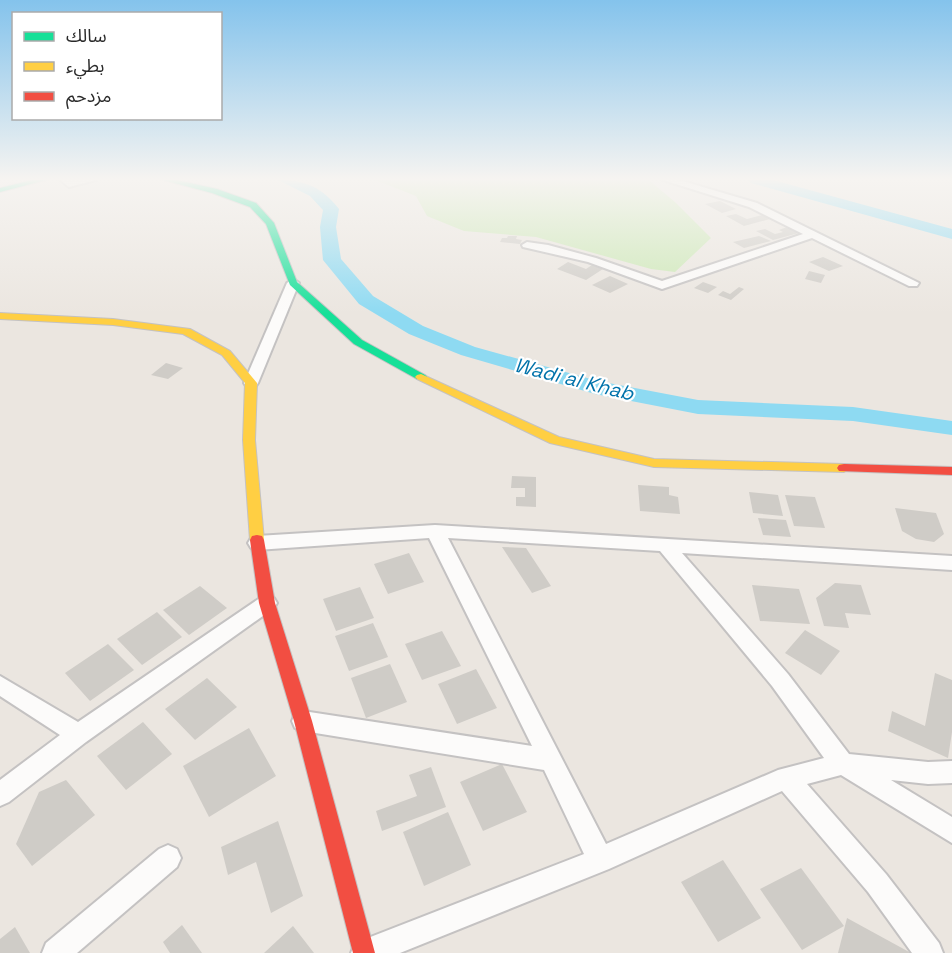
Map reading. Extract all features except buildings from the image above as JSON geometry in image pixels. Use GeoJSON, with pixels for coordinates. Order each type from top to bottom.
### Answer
{"type":"FeatureCollection","features":[{"type":"Feature","properties":{"kind":"street"},"geometry":{"type":"LineString","coordinates":[[270,224],[292,283],[358,342],[430,382],[555,440],[654,463],[952,471]]}},
{"type":"Feature","properties":{"kind":"street"},"geometry":{"type":"LineString","coordinates":[[793,224],[913,283]]}},
{"type":"Feature","properties":{"kind":"street"},"geometry":{"type":"LineString","coordinates":[[527,245],[551,248],[662,285],[813,234]]}},
{"type":"Feature","properties":{"kind":"street"},"geometry":{"type":"LineString","coordinates":[[292,283],[251,383],[249,440],[257,543],[267,603],[303,721],[364,953],[600,860],[786,778],[843,764],[928,773],[952,772]]}},
{"type":"Feature","properties":{"kind":"street"},"geometry":{"type":"LineString","coordinates":[[0,316],[113,322],[186,331],[226,353],[251,383]]}},
{"type":"Feature","properties":{"kind":"street"},"geometry":{"type":"LineString","coordinates":[[257,543],[435,531],[952,563]]}},
{"type":"Feature","properties":{"kind":"street"},"geometry":{"type":"LineString","coordinates":[[435,531],[600,860]]}},
{"type":"Feature","properties":{"kind":"street"},"geometry":{"type":"LineString","coordinates":[[665,545],[780,680],[843,764],[952,831]]}},
{"type":"Feature","properties":{"kind":"street"},"geometry":{"type":"LineString","coordinates":[[0,794],[78,735],[267,603]]}},
{"type":"Feature","properties":{"kind":"street"},"geometry":{"type":"LineString","coordinates":[[0,685],[78,735]]}},
{"type":"Feature","properties":{"kind":"street"},"geometry":{"type":"LineString","coordinates":[[303,721],[551,760]]}},
{"type":"Feature","properties":{"kind":"street"},"geometry":{"type":"LineString","coordinates":[[786,778],[877,883],[929,953]]}},
{"type":"Feature","properties":{"kind":"street"},"geometry":{"type":"LineString","coordinates":[[56,953],[168,858]]}},
{"type":"Feature","properties":{"kind":"green space"},"geometry":{"type":"Polygon","coordinates":[[[448,224],[697,224],[711,238],[675,272],[651,269],[536,237],[464,231],[448,224]]]}},
{"type":"Feature","properties":{"kind":"waterway","name":"Wadi al Khab"},"geometry":{"type":"LineString","coordinates":[[328,224],[332,260],[366,300],[416,330],[468,351],[595,387],[698,407],[853,414],[952,428]]}},
{"type":"Feature","properties":{"kind":"waterway"},"geometry":{"type":"LineString","coordinates":[[917,224],[952,234]]}},
{"type":"Feature","properties":{"kind":"traffic: fast"},"geometry":{"type":"LineString","coordinates":[[271,224],[293,283],[358,342],[421,377]]}},
{"type":"Feature","properties":{"kind":"traffic: slow"},"geometry":{"type":"LineString","coordinates":[[0,316],[113,322],[186,331],[226,353],[251,383],[249,440],[257,540]]}},
{"type":"Feature","properties":{"kind":"traffic: slow"},"geometry":{"type":"LineString","coordinates":[[421,377],[555,440],[654,463],[844,468]]}},
{"type":"Feature","properties":{"kind":"traffic: jam"},"geometry":{"type":"LineString","coordinates":[[844,468],[952,471]]}},
{"type":"Feature","properties":{"kind":"traffic: jam"},"geometry":{"type":"LineString","coordinates":[[257,540],[267,603],[303,721],[364,953]]}}]}
